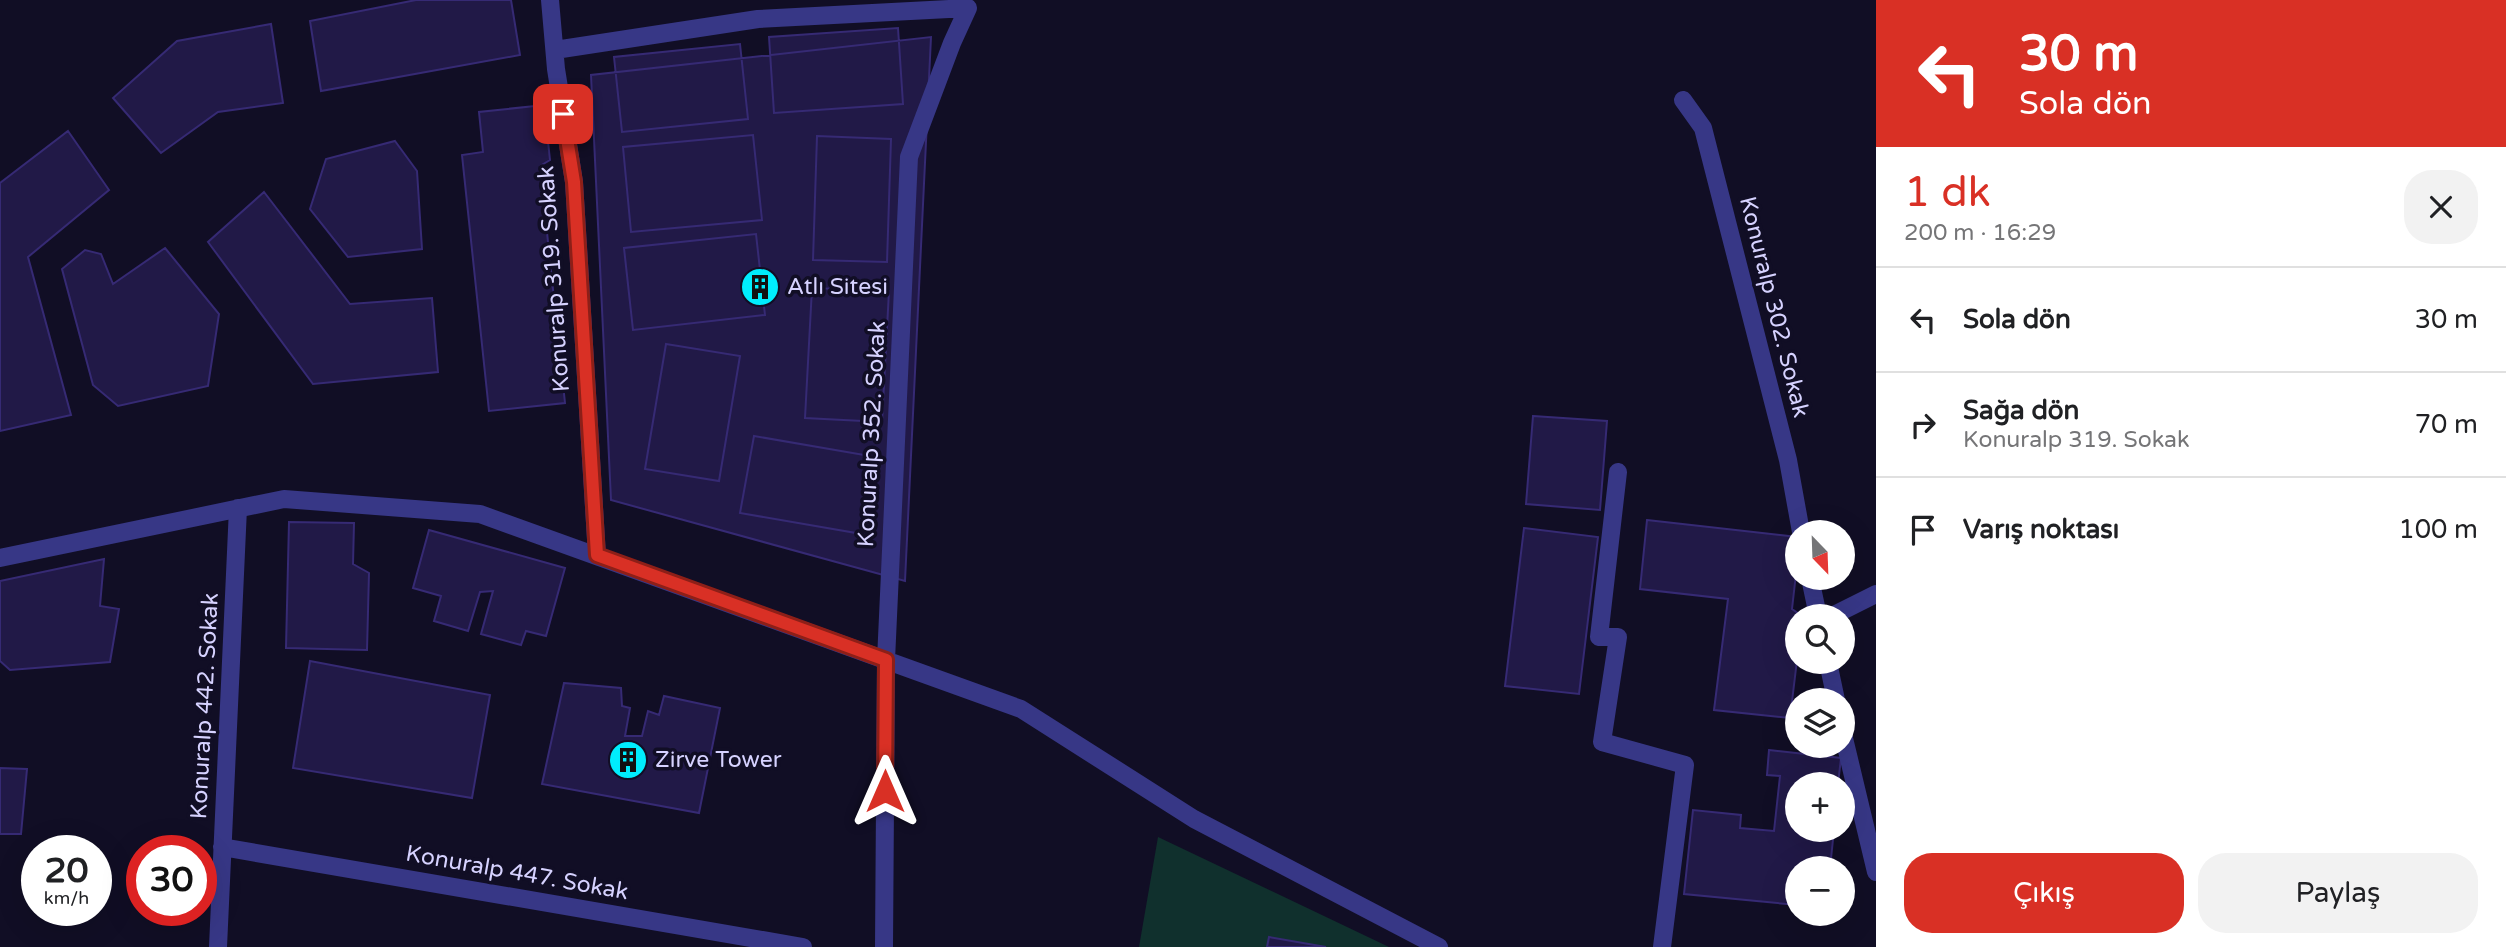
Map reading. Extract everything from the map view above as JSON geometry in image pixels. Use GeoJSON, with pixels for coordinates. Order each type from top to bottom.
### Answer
{"type":"FeatureCollection","features":[{"type":"Feature","properties":{"kind":"street","name":"Konuralp 319. Sokak"},"geometry":{"type":"LineString","coordinates":[[550,0],[574,182],[597,555]]}},
{"type":"Feature","properties":{"kind":"street","name":"Konuralp 352. Sokak"},"geometry":{"type":"LineString","coordinates":[[555,50],[758,19],[968,8],[909,156],[886,660]]}},
{"type":"Feature","properties":{"kind":"street","name":"Konuralp 302. Sokak"},"geometry":{"type":"LineString","coordinates":[[1683,100],[1703,128],[1788,460],[1799,520]]}},
{"type":"Feature","properties":{"kind":"street"},"geometry":{"type":"LineString","coordinates":[[1618,472],[1599,637],[1618,637],[1602,742],[1685,765],[1662,947]]}},
{"type":"Feature","properties":{"kind":"street"},"geometry":{"type":"LineString","coordinates":[[0,558],[284,499],[480,514],[1021,709],[1194,819],[1421,942],[1439,947]]}},
{"type":"Feature","properties":{"kind":"street","name":"Konuralp 442. Sokak"},"geometry":{"type":"LineString","coordinates":[[218,947],[239,508]]}},
{"type":"Feature","properties":{"kind":"street"},"geometry":{"type":"LineString","coordinates":[[1855,604],[1876,594]]}},
{"type":"Feature","properties":{"kind":"street"},"geometry":{"type":"LineString","coordinates":[[884,947],[886,660]]}},
{"type":"Feature","properties":{"kind":"street"},"geometry":{"type":"LineString","coordinates":[[1849,758],[1876,872]]}},
{"type":"Feature","properties":{"kind":"street","name":"Konuralp 447. Sokak"},"geometry":{"type":"LineString","coordinates":[[222,847],[803,947]]}},
{"type":"Feature","properties":{"kind":"green space"},"geometry":{"type":"Polygon","coordinates":[[[1158,837],[1389,947],[1139,947],[1158,837]]]}},
{"type":"Feature","properties":{"kind":"building"},"geometry":{"type":"Polygon","coordinates":[[[416,0],[511,0],[520,55],[321,91],[310,21],[416,0]]]}},
{"type":"Feature","properties":{"kind":"building"},"geometry":{"type":"Polygon","coordinates":[[[271,24],[283,103],[218,112],[161,153],[113,98],[177,41],[271,24]]]}},
{"type":"Feature","properties":{"kind":"building"},"geometry":{"type":"Polygon","coordinates":[[[898,28],[903,104],[774,113],[769,37],[898,28]]]}},
{"type":"Feature","properties":{"kind":"building","name":"Atlı Sitesi"},"geometry":{"type":"Polygon","coordinates":[[[931,37],[905,581],[611,500],[591,75],[931,37]]]}},
{"type":"Feature","properties":{"kind":"building"},"geometry":{"type":"Polygon","coordinates":[[[740,44],[748,119],[622,132],[614,57],[740,44]]]}},
{"type":"Feature","properties":{"kind":"building"},"geometry":{"type":"Polygon","coordinates":[[[544,105],[550,160],[540,166],[565,403],[489,411],[462,155],[483,152],[479,112],[544,105]]]}},
{"type":"Feature","properties":{"kind":"building"},"geometry":{"type":"Polygon","coordinates":[[[68,131],[109,190],[28,257],[71,415],[0,431],[0,183],[68,131]]]}},
{"type":"Feature","properties":{"kind":"building"},"geometry":{"type":"Polygon","coordinates":[[[753,135],[762,220],[631,232],[623,147],[753,135]]]}},
{"type":"Feature","properties":{"kind":"building"},"geometry":{"type":"Polygon","coordinates":[[[817,136],[891,139],[887,262],[813,260],[817,136]]]}},
{"type":"Feature","properties":{"kind":"building"},"geometry":{"type":"Polygon","coordinates":[[[395,141],[417,171],[422,249],[348,257],[310,209],[326,159],[395,141]]]}},
{"type":"Feature","properties":{"kind":"building"},"geometry":{"type":"Polygon","coordinates":[[[264,192],[350,304],[432,298],[438,372],[313,384],[208,242],[264,192]]]}},
{"type":"Feature","properties":{"kind":"building"},"geometry":{"type":"Polygon","coordinates":[[[756,234],[765,315],[633,330],[624,248],[756,234]]]}},
{"type":"Feature","properties":{"kind":"building"},"geometry":{"type":"Polygon","coordinates":[[[165,248],[219,314],[208,386],[118,406],[93,385],[62,269],[85,250],[101,254],[113,284],[165,248]]]}},
{"type":"Feature","properties":{"kind":"building"},"geometry":{"type":"Polygon","coordinates":[[[812,288],[889,291],[882,422],[805,418],[812,288]]]}},
{"type":"Feature","properties":{"kind":"building"},"geometry":{"type":"Polygon","coordinates":[[[666,344],[740,356],[719,481],[645,469],[666,344]]]}},
{"type":"Feature","properties":{"kind":"building"},"geometry":{"type":"Polygon","coordinates":[[[1533,416],[1607,421],[1600,510],[1526,504],[1533,416]]]}},
{"type":"Feature","properties":{"kind":"building"},"geometry":{"type":"Polygon","coordinates":[[[754,436],[876,457],[862,534],[740,513],[754,436]]]}},
{"type":"Feature","properties":{"kind":"building"},"geometry":{"type":"Polygon","coordinates":[[[1647,520],[1785,536],[1785,590],[1794,590],[1793,604],[1785,604],[1785,674],[1795,674],[1794,688],[1785,688],[1785,717],[1714,710],[1728,599],[1640,589],[1647,520]]]}},
{"type":"Feature","properties":{"kind":"building"},"geometry":{"type":"Polygon","coordinates":[[[289,522],[354,523],[353,564],[369,573],[367,650],[286,648],[289,522]]]}},
{"type":"Feature","properties":{"kind":"building"},"geometry":{"type":"Polygon","coordinates":[[[1524,528],[1598,537],[1579,694],[1505,686],[1524,528]]]}},
{"type":"Feature","properties":{"kind":"building"},"geometry":{"type":"Polygon","coordinates":[[[429,530],[565,568],[546,636],[526,631],[521,645],[481,634],[493,591],[480,592],[468,631],[434,621],[441,596],[413,588],[429,530]]]}},
{"type":"Feature","properties":{"kind":"building"},"geometry":{"type":"Polygon","coordinates":[[[104,559],[100,606],[119,609],[110,662],[10,670],[0,661],[0,581],[104,559]]]}},
{"type":"Feature","properties":{"kind":"building"},"geometry":{"type":"Polygon","coordinates":[[[310,661],[490,695],[472,798],[293,768],[310,661]]]}},
{"type":"Feature","properties":{"kind":"building","name":"Zirve Tower"},"geometry":{"type":"Polygon","coordinates":[[[564,683],[621,688],[622,706],[630,708],[625,736],[642,736],[648,711],[659,715],[664,696],[720,708],[699,813],[542,784],[564,683]]]}},
{"type":"Feature","properties":{"kind":"building"},"geometry":{"type":"Polygon","coordinates":[[[1769,750],[1785,752],[1785,758],[1841,758],[1839,772],[1785,772],[1785,842],[1833,842],[1831,856],[1785,856],[1785,904],[1684,894],[1693,810],[1741,815],[1740,828],[1774,831],[1780,776],[1767,775],[1769,750]]]}},
{"type":"Feature","properties":{"kind":"building"},"geometry":{"type":"Polygon","coordinates":[[[0,768],[27,769],[21,834],[0,834],[0,768]]]}},
{"type":"Feature","properties":{"kind":"building"},"geometry":{"type":"Polygon","coordinates":[[[1269,937],[1326,947],[1267,947],[1269,937]]]}},
{"type":"Feature","properties":{"kind":"place","name":"Atlı Sitesi"},"geometry":{"type":"Point","coordinates":[760,287]}},
{"type":"Feature","properties":{"kind":"place","name":"Zirve Tower"},"geometry":{"type":"Point","coordinates":[628,760]}},
{"type":"Feature","properties":{"kind":"route"},"geometry":{"type":"LineString","coordinates":[[563,114],[574,182],[597,555],[886,660],[885,791]]}}]}
